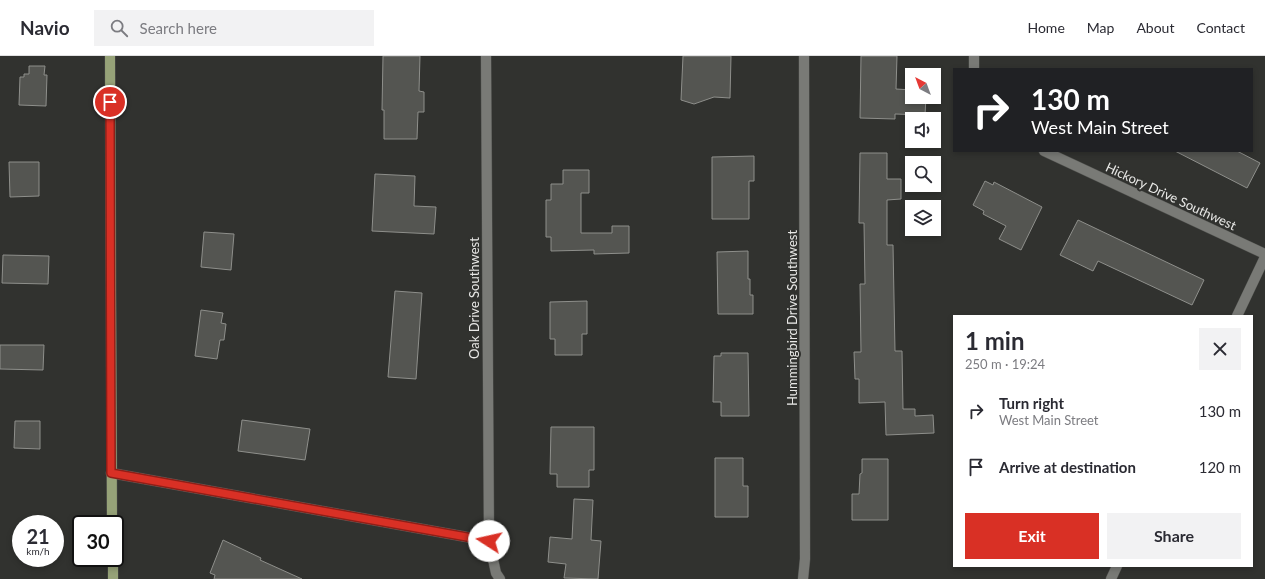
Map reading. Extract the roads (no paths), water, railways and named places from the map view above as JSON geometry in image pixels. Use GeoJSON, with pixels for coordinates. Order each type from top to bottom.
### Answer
{"type":"FeatureCollection","features":[{"type":"Feature","properties":{"kind":"main road"},"geometry":{"type":"LineString","coordinates":[[110,56],[112,515]]}},
{"type":"Feature","properties":{"kind":"main road"},"geometry":{"type":"LineString","coordinates":[[113,567],[113,579]]}},
{"type":"Feature","properties":{"kind":"street","name":"Oak Drive Southwest"},"geometry":{"type":"LineString","coordinates":[[486,56],[489,541],[496,573],[500,579]]}},
{"type":"Feature","properties":{"kind":"street","name":"Hummingbird Drive Southwest"},"geometry":{"type":"LineString","coordinates":[[803,579],[805,559],[804,56]]}},
{"type":"Feature","properties":{"kind":"street"},"geometry":{"type":"LineString","coordinates":[[974,56],[974,68]]}},
{"type":"Feature","properties":{"kind":"street","name":"Hickory Drive Southwest"},"geometry":{"type":"LineString","coordinates":[[1046,152],[1265,255]]}},
{"type":"Feature","properties":{"kind":"street"},"geometry":{"type":"LineString","coordinates":[[1237,315],[1265,255]]}},
{"type":"Feature","properties":{"kind":"street"},"geometry":{"type":"LineString","coordinates":[[111,473],[489,541]]}},
{"type":"Feature","properties":{"kind":"street"},"geometry":{"type":"LineString","coordinates":[[1111,579],[1117,567]]}}]}
